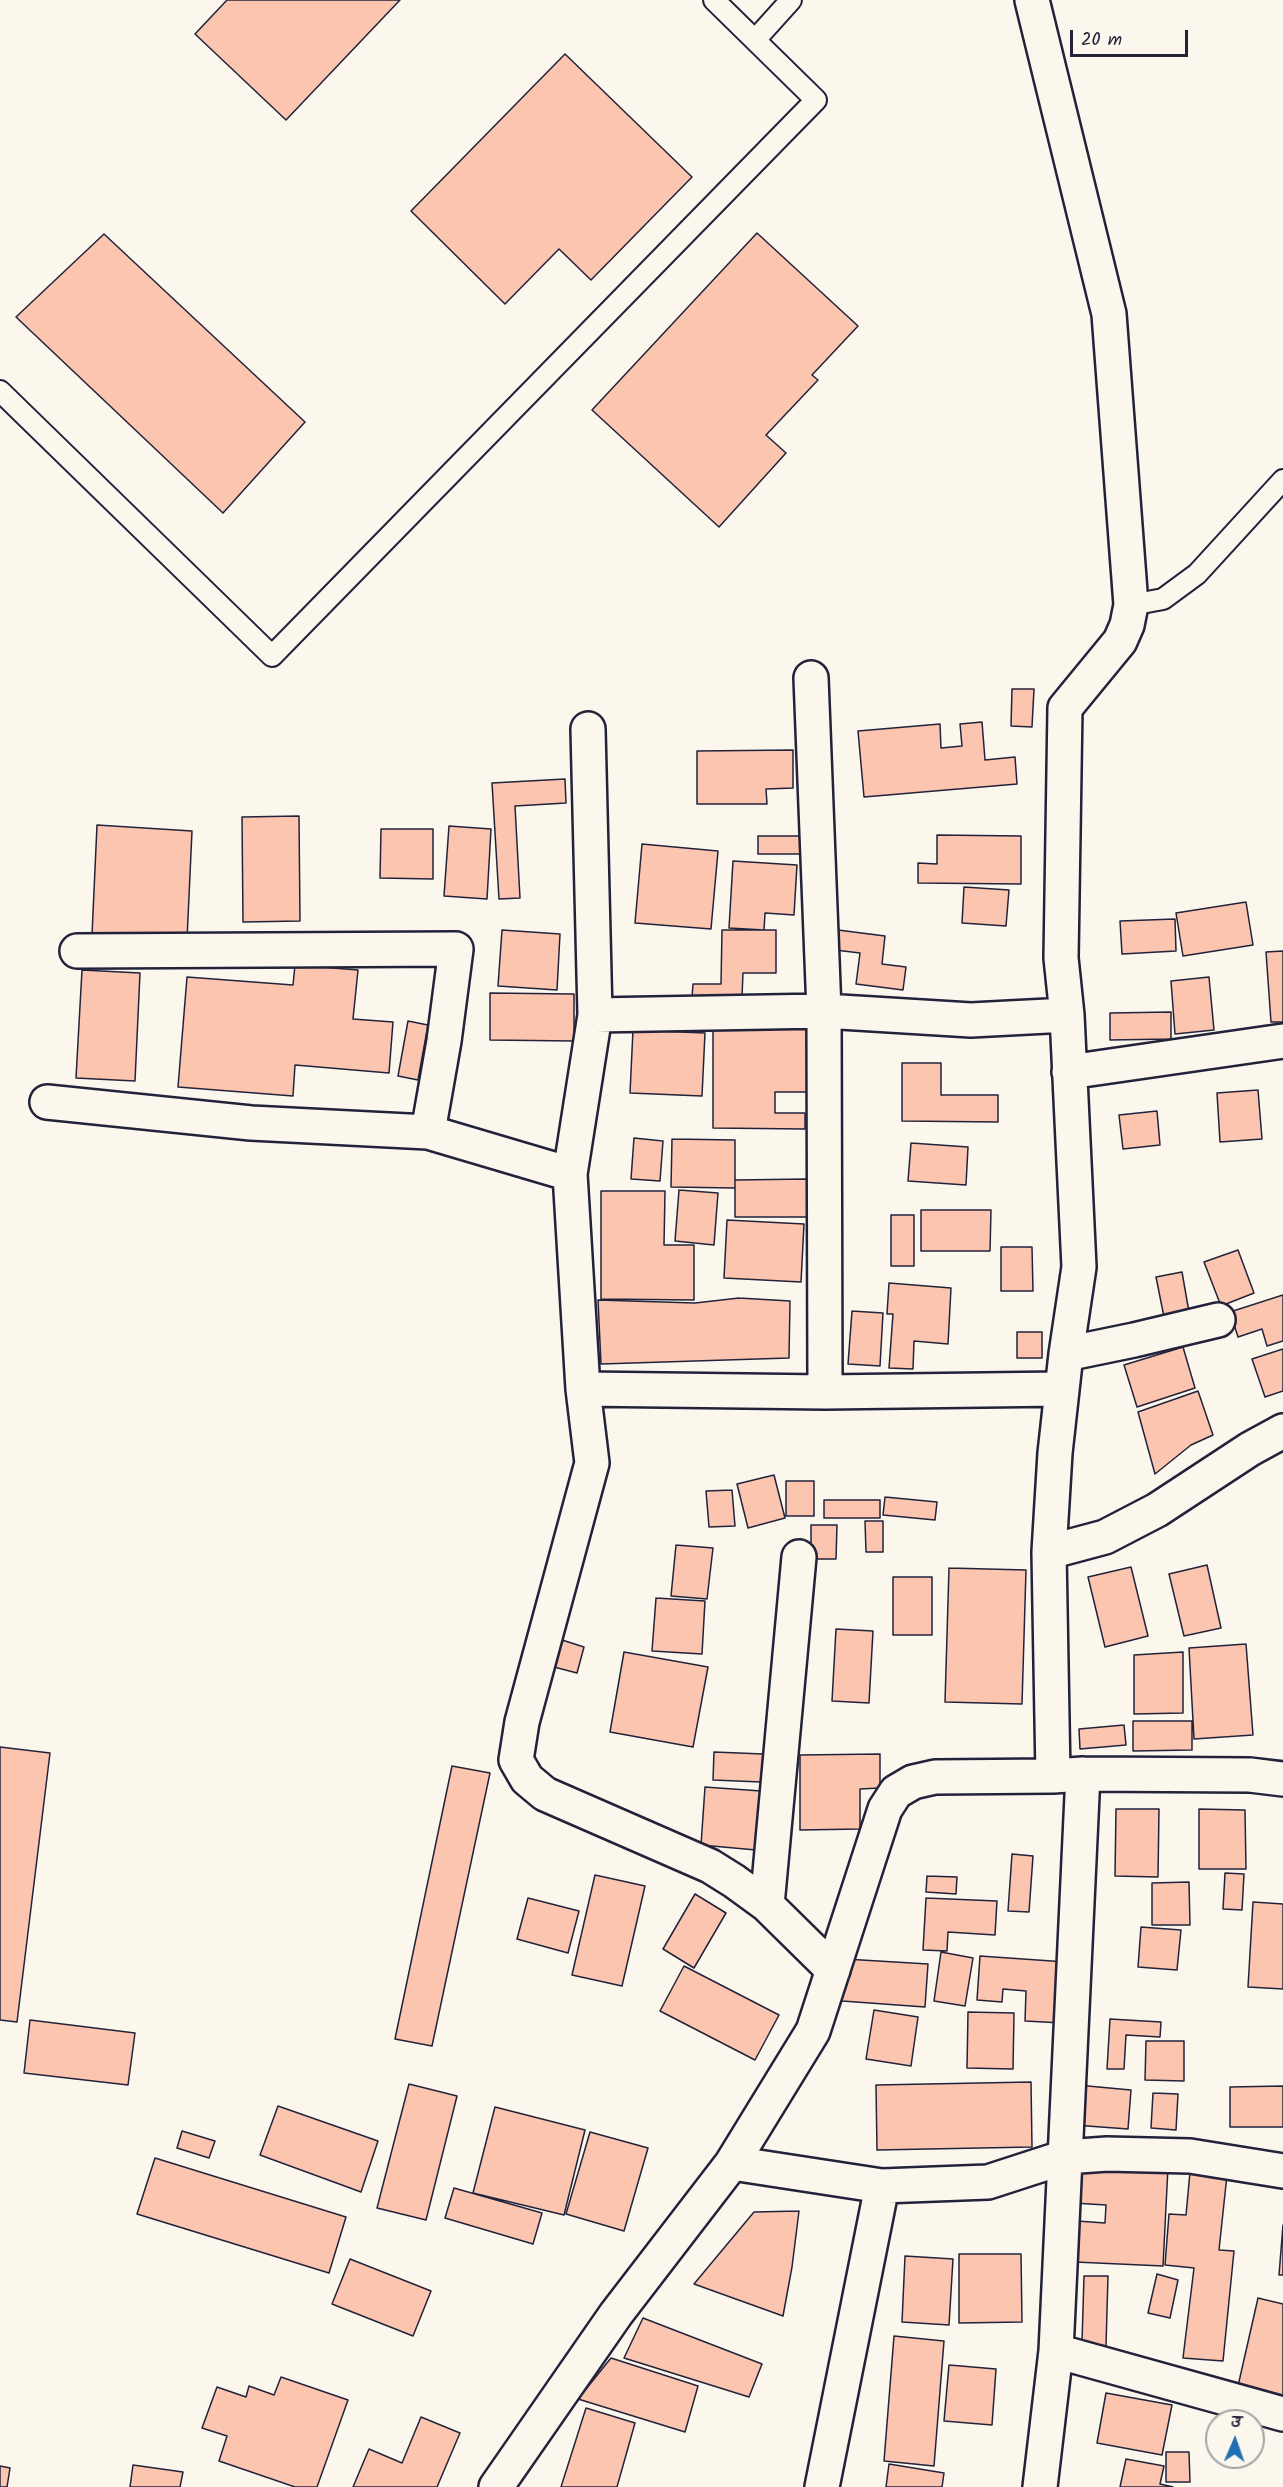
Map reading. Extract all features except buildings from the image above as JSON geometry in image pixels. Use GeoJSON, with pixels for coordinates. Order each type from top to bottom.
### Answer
{"type":"FeatureCollection","features":[{"type":"Feature","properties":{"kind":"street"},"geometry":{"type":"LineString","coordinates":[[1032,0],[1108,314],[1131,605],[1119,641],[1065,708],[1061,958],[1067,1015],[1079,1267],[1055,1453],[1049,1552],[1068,1775],[1065,2157],[1056,2351],[1040,2487]]}},
{"type":"Feature","properties":{"kind":"street"},"geometry":{"type":"LineString","coordinates":[[811,678],[824,1011],[825,1392]]}},
{"type":"Feature","properties":{"kind":"street"},"geometry":{"type":"LineString","coordinates":[[588,729],[595,1015],[570,1174],[583,1389],[592,1463],[522,1722],[516,1760],[527,1779],[545,1794],[710,1866],[767,1905],[833,1970]]}},
{"type":"Feature","properties":{"kind":"street"},"geometry":{"type":"LineString","coordinates":[[77,951],[456,949],[444,1041],[428,1132]]}},
{"type":"Feature","properties":{"kind":"street"},"geometry":{"type":"LineString","coordinates":[[595,1015],[824,1011],[971,1020],[1067,1015]]}},
{"type":"Feature","properties":{"kind":"street"},"geometry":{"type":"LineString","coordinates":[[1069,1072],[1283,1041]]}},
{"type":"Feature","properties":{"kind":"street"},"geometry":{"type":"LineString","coordinates":[[47,1102],[251,1123],[428,1132],[570,1174]]}},
{"type":"Feature","properties":{"kind":"street"},"geometry":{"type":"LineString","coordinates":[[1066,1354],[1218,1320]]}},
{"type":"Feature","properties":{"kind":"street"},"geometry":{"type":"LineString","coordinates":[[583,1389],[825,1392],[1062,1389]]}},
{"type":"Feature","properties":{"kind":"street"},"geometry":{"type":"LineString","coordinates":[[1049,1552],[1105,1538],[1157,1510],[1250,1449],[1283,1431]]}},
{"type":"Feature","properties":{"kind":"street"},"geometry":{"type":"LineString","coordinates":[[767,1905],[799,1557]]}},
{"type":"Feature","properties":{"kind":"street"},"geometry":{"type":"LineString","coordinates":[[496,2487],[616,2314],[732,2163],[813,2031],[885,1809],[896,1792],[913,1782],[935,1776],[1250,1775],[1283,1779]]}},
{"type":"Feature","properties":{"kind":"street"},"geometry":{"type":"LineString","coordinates":[[732,2163],[882,2186],[988,2181],[1065,2157],[1107,2154],[1190,2156],[1283,2171]]}},
{"type":"Feature","properties":{"kind":"street"},"geometry":{"type":"LineString","coordinates":[[822,2487],[882,2186]]}},
{"type":"Feature","properties":{"kind":"street"},"geometry":{"type":"LineString","coordinates":[[1056,2351],[1283,2414]]}},
{"type":"Feature","properties":{"kind":"lane"},"geometry":{"type":"LineString","coordinates":[[0,391],[272,656],[816,100],[714,0]]}},
{"type":"Feature","properties":{"kind":"lane"},"geometry":{"type":"LineString","coordinates":[[755,40],[791,0]]}},
{"type":"Feature","properties":{"kind":"lane"},"geometry":{"type":"LineString","coordinates":[[1131,605],[1163,599],[1197,574],[1283,480]]}}]}
